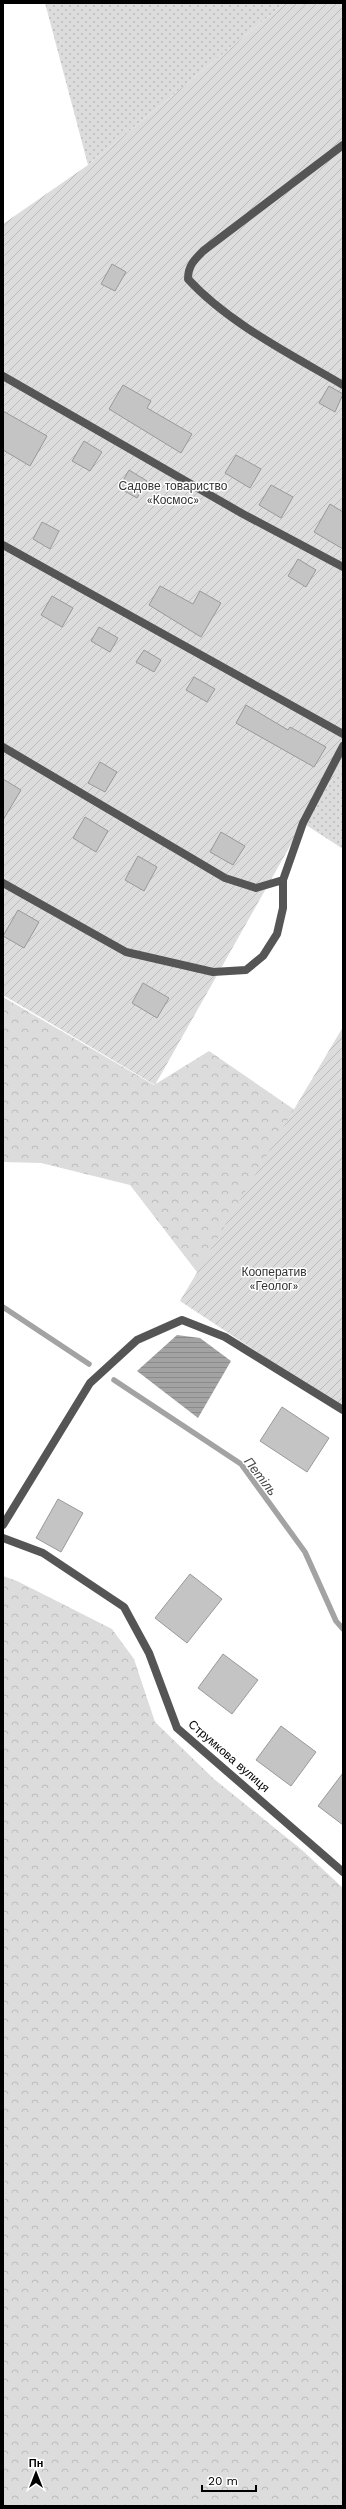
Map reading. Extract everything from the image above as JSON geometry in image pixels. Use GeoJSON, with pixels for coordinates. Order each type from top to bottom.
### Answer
{"type":"FeatureCollection","features":[{"type":"Feature","properties":{"kind":"street"},"geometry":{"type":"LineString","coordinates":[[343,145],[203,251],[191,265],[188,279],[198,290],[232,316],[343,385]]}},
{"type":"Feature","properties":{"kind":"street"},"geometry":{"type":"LineString","coordinates":[[3,376],[243,514],[343,567]]}},
{"type":"Feature","properties":{"kind":"street"},"geometry":{"type":"LineString","coordinates":[[3,545],[343,734]]}},
{"type":"Feature","properties":{"kind":"street"},"geometry":{"type":"LineString","coordinates":[[3,883],[126,952],[213,972],[246,970],[263,956],[277,934],[283,908],[283,880],[303,823],[343,746]]}},
{"type":"Feature","properties":{"kind":"street"},"geometry":{"type":"LineString","coordinates":[[3,747],[225,878],[256,888],[283,880]]}},
{"type":"Feature","properties":{"kind":"street"},"geometry":{"type":"LineString","coordinates":[[3,1525],[90,1383],[137,1340],[182,1320],[225,1337],[343,1410]]}},
{"type":"Feature","properties":{"kind":"street","name":"Струмкова вулиця"},"geometry":{"type":"LineString","coordinates":[[3,1538],[43,1554],[124,1606],[149,1653],[177,1728],[343,1872]]}},
{"type":"Feature","properties":{"kind":"green space"},"geometry":{"type":"Polygon","coordinates":[[[45,3],[285,3],[88,165],[45,3]]]}},
{"type":"Feature","properties":{"kind":"green space","name":"Садове товариство «Космос»"},"geometry":{"type":"Polygon","coordinates":[[[285,3],[343,3],[343,763],[303,823],[155,1085],[3,995],[3,224],[88,165],[285,3]]]}},
{"type":"Feature","properties":{"kind":"green space"},"geometry":{"type":"Polygon","coordinates":[[[343,763],[343,849],[303,823],[343,763]]]}},
{"type":"Feature","properties":{"kind":"green space"},"geometry":{"type":"Polygon","coordinates":[[[3,997],[154,1085],[209,1051],[343,1143],[210,1289],[130,1185],[41,1163],[3,1162],[3,997]]]}},
{"type":"Feature","properties":{"kind":"green space","name":"Кооператив «Геолог»"},"geometry":{"type":"Polygon","coordinates":[[[343,1027],[343,1409],[180,1301],[343,1027]]]}},
{"type":"Feature","properties":{"kind":"green space"},"geometry":{"type":"Polygon","coordinates":[[[3,1576],[17,1581],[112,1629],[134,1659],[155,1722],[214,1779],[302,1850],[343,1888],[343,2506],[3,2506],[3,2205],[5,2204],[5,2139],[3,2138],[3,1576]]]}},
{"type":"Feature","properties":{"kind":"green space"},"geometry":{"type":"Polygon","coordinates":[[[3,2138],[5,2139],[5,2205],[3,2205],[3,2138]]]}},
{"type":"Feature","properties":{"kind":"shaded area"},"geometry":{"type":"Polygon","coordinates":[[[177,1335],[200,1338],[231,1361],[198,1418],[137,1371],[177,1335]]]}},
{"type":"Feature","properties":{"kind":"building"},"geometry":{"type":"Polygon","coordinates":[[[112,264],[126,272],[115,291],[101,284],[112,264]]]}},
{"type":"Feature","properties":{"kind":"building"},"geometry":{"type":"Polygon","coordinates":[[[123,385],[151,401],[147,408],[192,434],[181,453],[109,409],[123,385]]]}},
{"type":"Feature","properties":{"kind":"building"},"geometry":{"type":"Polygon","coordinates":[[[329,386],[343,394],[335,412],[319,403],[329,386]]]}},
{"type":"Feature","properties":{"kind":"building"},"geometry":{"type":"Polygon","coordinates":[[[3,411],[47,436],[30,466],[3,450],[3,411]]]}},
{"type":"Feature","properties":{"kind":"building"},"geometry":{"type":"Polygon","coordinates":[[[84,441],[102,452],[90,471],[72,461],[84,441]]]}},
{"type":"Feature","properties":{"kind":"building"},"geometry":{"type":"Polygon","coordinates":[[[236,455],[261,469],[250,488],[225,473],[236,455]]]}},
{"type":"Feature","properties":{"kind":"building"},"geometry":{"type":"Polygon","coordinates":[[[129,470],[147,481],[137,498],[119,488],[129,470]]]}},
{"type":"Feature","properties":{"kind":"building"},"geometry":{"type":"Polygon","coordinates":[[[271,485],[293,497],[281,518],[259,505],[271,485]]]}},
{"type":"Feature","properties":{"kind":"building"},"geometry":{"type":"Polygon","coordinates":[[[330,504],[343,512],[343,549],[314,532],[330,504]]]}},
{"type":"Feature","properties":{"kind":"building"},"geometry":{"type":"Polygon","coordinates":[[[42,522],[59,531],[50,549],[33,539],[42,522]]]}},
{"type":"Feature","properties":{"kind":"building"},"geometry":{"type":"Polygon","coordinates":[[[298,559],[316,570],[306,587],[288,576],[298,559]]]}},
{"type":"Feature","properties":{"kind":"building"},"geometry":{"type":"Polygon","coordinates":[[[160,586],[193,604],[200,591],[221,603],[201,637],[149,605],[160,586]]]}},
{"type":"Feature","properties":{"kind":"building"},"geometry":{"type":"Polygon","coordinates":[[[52,596],[73,608],[62,627],[41,615],[52,596]]]}},
{"type":"Feature","properties":{"kind":"building"},"geometry":{"type":"Polygon","coordinates":[[[99,627],[118,638],[110,652],[91,641],[99,627]]]}},
{"type":"Feature","properties":{"kind":"building"},"geometry":{"type":"Polygon","coordinates":[[[144,650],[161,660],[154,672],[136,662],[144,650]]]}},
{"type":"Feature","properties":{"kind":"building"},"geometry":{"type":"Polygon","coordinates":[[[194,677],[215,689],[207,702],[186,690],[194,677]]]}},
{"type":"Feature","properties":{"kind":"building"},"geometry":{"type":"Polygon","coordinates":[[[246,705],[288,730],[290,727],[326,747],[314,767],[236,723],[246,705]]]}},
{"type":"Feature","properties":{"kind":"building"},"geometry":{"type":"Polygon","coordinates":[[[100,762],[117,772],[105,792],[88,783],[100,762]]]}},
{"type":"Feature","properties":{"kind":"building"},"geometry":{"type":"Polygon","coordinates":[[[3,779],[21,790],[3,820],[3,779]]]}},
{"type":"Feature","properties":{"kind":"building"},"geometry":{"type":"Polygon","coordinates":[[[85,817],[108,831],[96,852],[73,838],[85,817]]]}},
{"type":"Feature","properties":{"kind":"building"},"geometry":{"type":"Polygon","coordinates":[[[221,832],[245,846],[233,865],[210,852],[221,832]]]}},
{"type":"Feature","properties":{"kind":"building"},"geometry":{"type":"Polygon","coordinates":[[[138,856],[157,867],[144,891],[125,880],[138,856]]]}},
{"type":"Feature","properties":{"kind":"building"},"geometry":{"type":"Polygon","coordinates":[[[18,910],[39,922],[24,948],[3,936],[18,910]]]}},
{"type":"Feature","properties":{"kind":"building"},"geometry":{"type":"Polygon","coordinates":[[[143,983],[169,998],[157,1018],[132,1003],[143,983]]]}},
{"type":"Feature","properties":{"kind":"building"},"geometry":{"type":"Polygon","coordinates":[[[282,1407],[329,1438],[307,1472],[260,1441],[282,1407]]]}},
{"type":"Feature","properties":{"kind":"building"},"geometry":{"type":"Polygon","coordinates":[[[58,1499],[83,1513],[61,1552],[36,1538],[58,1499]]]}},
{"type":"Feature","properties":{"kind":"building"},"geometry":{"type":"Polygon","coordinates":[[[190,1574],[222,1599],[187,1643],[155,1618],[190,1574]]]}},
{"type":"Feature","properties":{"kind":"building"},"geometry":{"type":"Polygon","coordinates":[[[223,1654],[258,1680],[232,1714],[198,1688],[223,1654]]]}},
{"type":"Feature","properties":{"kind":"building"},"geometry":{"type":"Polygon","coordinates":[[[281,1726],[316,1752],[291,1786],[256,1760],[281,1726]]]}},
{"type":"Feature","properties":{"kind":"building"},"geometry":{"type":"Polygon","coordinates":[[[343,1773],[343,1825],[318,1806],[343,1773]]]}},
{"type":"Feature","properties":{"kind":"waterway","name":"Петіль"},"geometry":{"type":"LineString","coordinates":[[3,1307],[89,1364]]}},
{"type":"Feature","properties":{"kind":"waterway","name":"Петіль"},"geometry":{"type":"LineString","coordinates":[[114,1380],[241,1464],[305,1552],[336,1621],[343,1629]]}}]}
